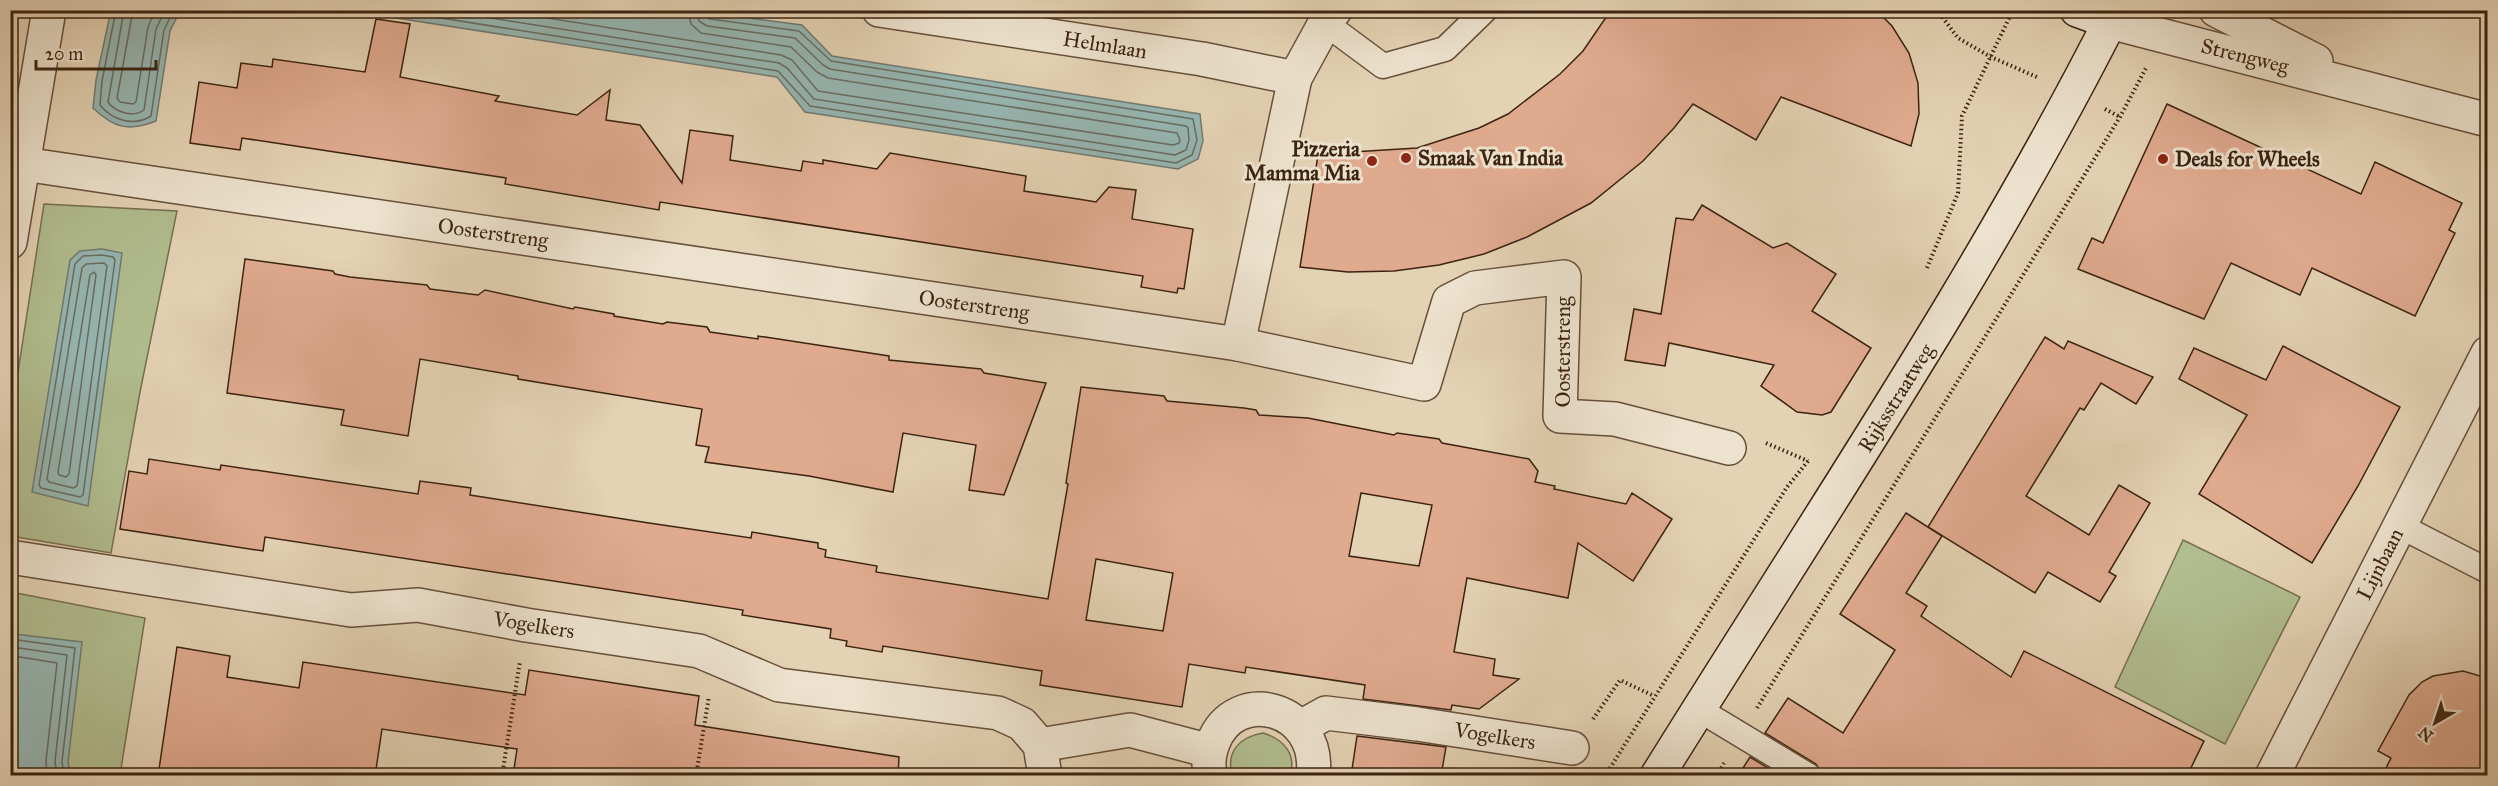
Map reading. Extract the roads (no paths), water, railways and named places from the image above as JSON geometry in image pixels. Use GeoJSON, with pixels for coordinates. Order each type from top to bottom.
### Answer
{"type":"FeatureCollection","features":[{"type":"Feature","properties":{"kind":"street"},"geometry":{"type":"LineString","coordinates":[[10,242],[17,163],[49,10]]}},
{"type":"Feature","properties":{"kind":"street","name":"Helmlaan"},"geometry":{"type":"LineString","coordinates":[[879,10],[1202,59],[1295,78]]}},
{"type":"Feature","properties":{"kind":"street","name":"Strengweg"},"geometry":{"type":"LineString","coordinates":[[2077,10],[2113,16],[2162,35],[2380,90],[2487,120]]}},
{"type":"Feature","properties":{"kind":"street","name":"Strengweg"},"geometry":{"type":"LineString","coordinates":[[2216,10],[2380,90]]}},
{"type":"Feature","properties":{"kind":"street","name":"Rijksstraatweg"},"geometry":{"type":"LineString","coordinates":[[1657,776],[1924,355],[2051,131],[2113,16]]}},
{"type":"Feature","properties":{"kind":"street"},"geometry":{"type":"LineString","coordinates":[[1238,344],[1295,78],[1330,17]]}},
{"type":"Feature","properties":{"kind":"street","name":"Oosterstreng"},"geometry":{"type":"LineString","coordinates":[[17,163],[1238,344],[1424,384],[1449,301],[1475,288],[1563,278],[1564,327],[1560,416],[1615,419],[1729,448]]}},
{"type":"Feature","properties":{"kind":"street","name":"Lijnbaan"},"geometry":{"type":"LineString","coordinates":[[2272,776],[2487,353]]}},
{"type":"Feature","properties":{"kind":"street","name":"Vogelkers"},"geometry":{"type":"LineString","coordinates":[[10,556],[351,610],[418,606],[525,625],[699,651],[779,685],[998,713],[1022,724],[1043,760],[1130,730],[1210,763],[1216,736],[1226,723],[1240,714],[1256,710],[1273,711],[1288,717],[1301,727],[1326,713],[1417,724],[1572,748]]}},
{"type":"Feature","properties":{"kind":"street"},"geometry":{"type":"LineString","coordinates":[[1301,727],[1311,742],[1315,760],[1312,776]]}},
{"type":"Feature","properties":{"kind":"lane"},"geometry":{"type":"LineString","coordinates":[[1330,17],[1383,66],[1444,49],[1485,10]]}},
{"type":"Feature","properties":{"kind":"lane"},"geometry":{"type":"LineString","coordinates":[[2400,526],[2487,572]]}},
{"type":"Feature","properties":{"kind":"lane"},"geometry":{"type":"LineString","coordinates":[[1698,709],[1809,776]]}},
{"type":"Feature","properties":{"kind":"water"},"geometry":{"type":"Polygon","coordinates":[[[111,10],[180,11],[170,31],[156,121],[137,126],[122,126],[108,120],[93,108],[96,80],[111,10]]]}},
{"type":"Feature","properties":{"kind":"water"},"geometry":{"type":"Polygon","coordinates":[[[688,10],[802,25],[832,56],[1200,114],[1203,141],[1198,159],[1178,169],[805,112],[777,77],[351,11],[688,10]]]}},
{"type":"Feature","properties":{"kind":"water"},"geometry":{"type":"Polygon","coordinates":[[[102,249],[122,253],[88,506],[32,492],[70,260],[80,251],[102,249]]]}},
{"type":"Feature","properties":{"kind":"water"},"geometry":{"type":"Polygon","coordinates":[[[14,634],[82,642],[68,762],[70,775],[11,775],[10,648],[14,634]]]}},
{"type":"Feature","properties":{"kind":"place","name":"Smaak Van India"},"geometry":{"type":"Point","coordinates":[1406,158]}},
{"type":"Feature","properties":{"kind":"place","name":"Deals for Wheels"},"geometry":{"type":"Point","coordinates":[2163,159]}},
{"type":"Feature","properties":{"kind":"place","name":"Pizzeria Mamma Mia"},"geometry":{"type":"Point","coordinates":[1372,161]}}]}
